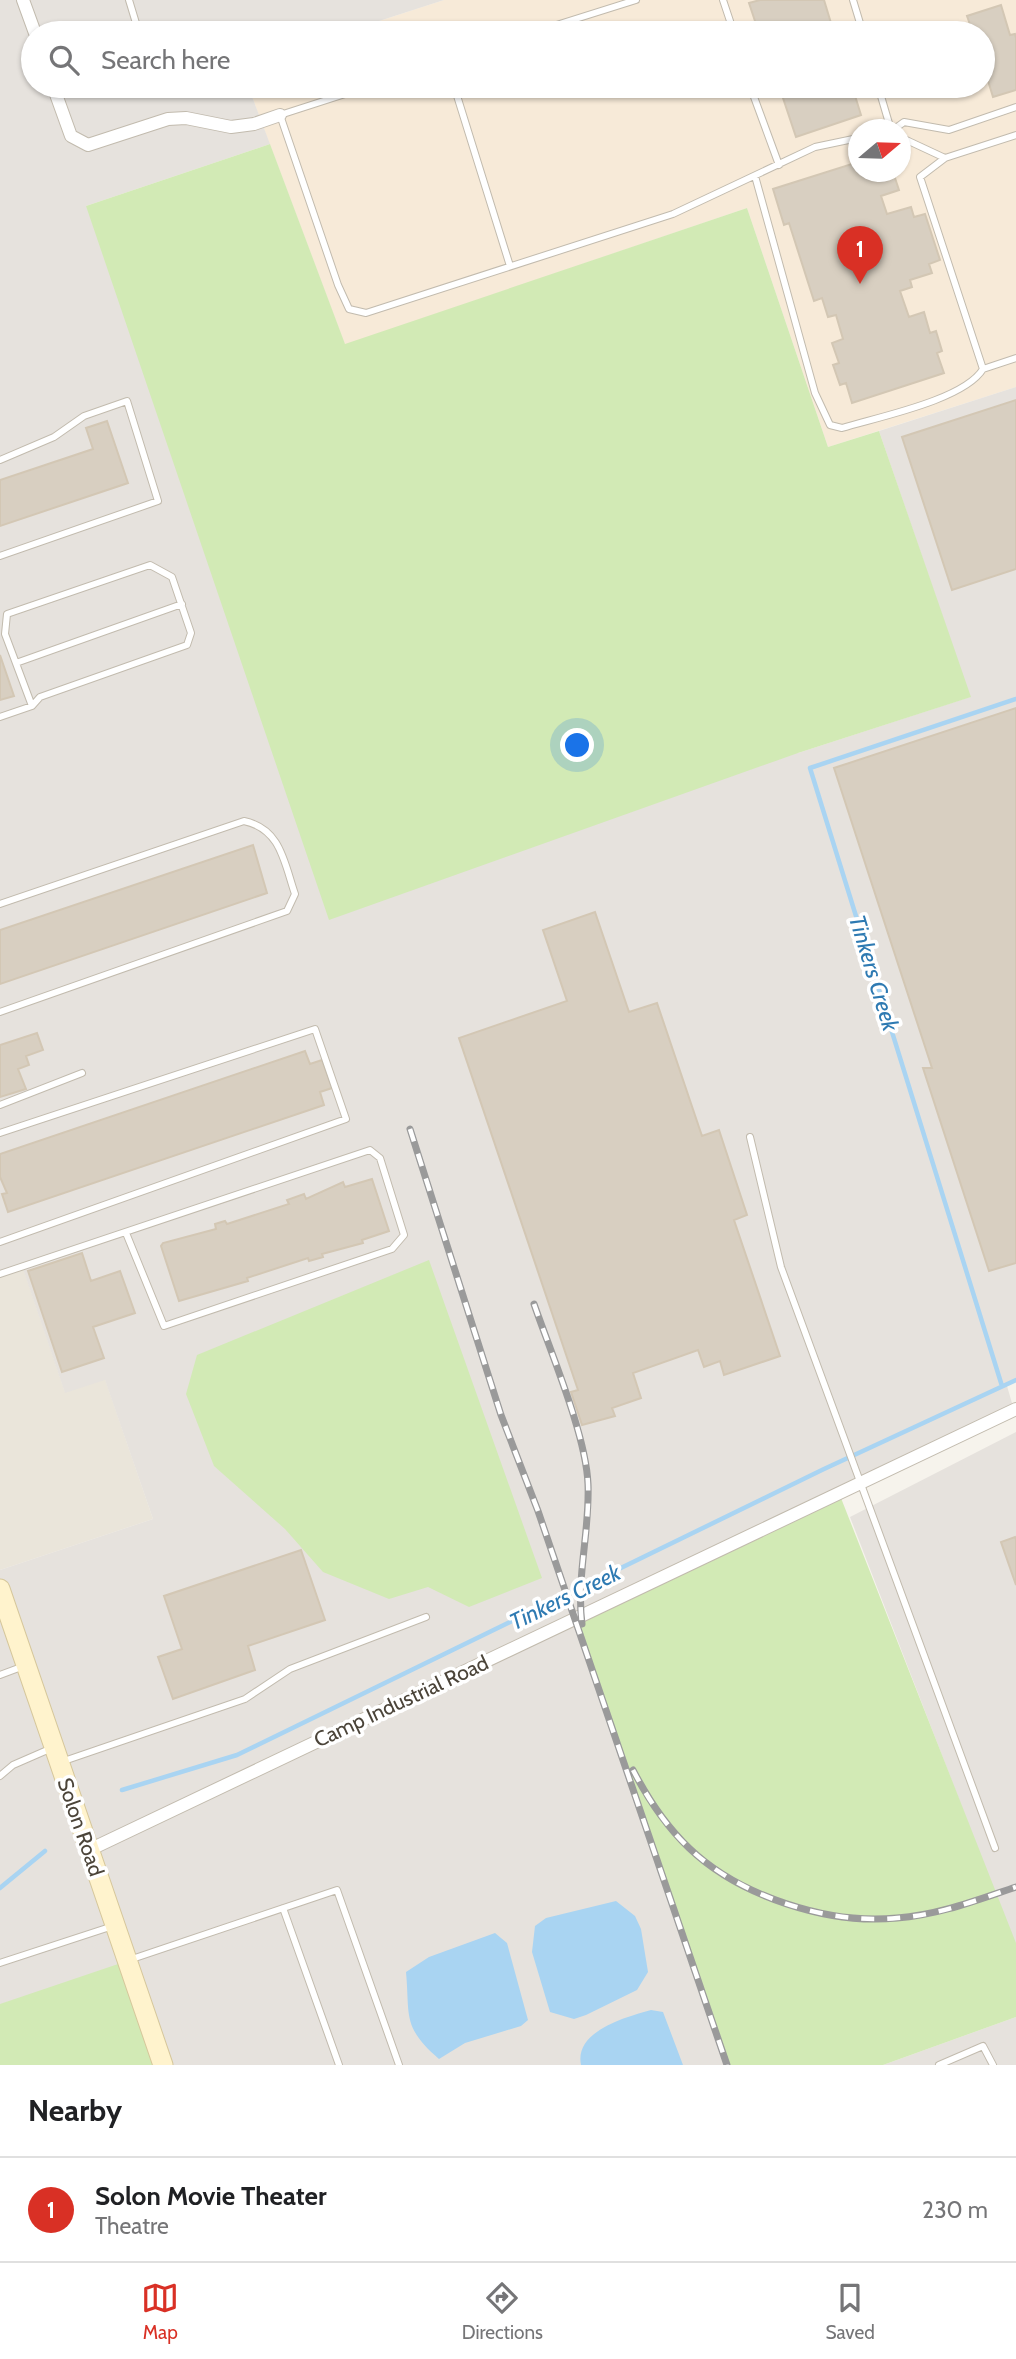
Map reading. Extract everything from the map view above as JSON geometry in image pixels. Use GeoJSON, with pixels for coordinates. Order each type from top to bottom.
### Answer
{"type":"FeatureCollection","features":[{"type":"Feature","properties":{"kind":"street"},"geometry":{"type":"LineString","coordinates":[[23,0],[31,21]]}},
{"type":"Feature","properties":{"kind":"street"},"geometry":{"type":"LineString","coordinates":[[57,98],[71,136],[89,145],[168,119],[186,118],[231,127],[254,124],[280,115]]}},
{"type":"Feature","properties":{"kind":"street","name":"Camp Industrial Road"},"geometry":{"type":"LineString","coordinates":[[89,1850],[1016,1409]]}},
{"type":"Feature","properties":{"kind":"street","name":"Solon Road"},"geometry":{"type":"LineString","coordinates":[[0,1589],[163,2065]]}},
{"type":"Feature","properties":{"kind":"lane"},"geometry":{"type":"LineString","coordinates":[[129,0],[135,21]]}},
{"type":"Feature","properties":{"kind":"lane"},"geometry":{"type":"LineString","coordinates":[[569,21],[636,0]]}},
{"type":"Feature","properties":{"kind":"lane"},"geometry":{"type":"LineString","coordinates":[[723,0],[730,21]]}},
{"type":"Feature","properties":{"kind":"lane"},"geometry":{"type":"LineString","coordinates":[[853,0],[859,21]]}},
{"type":"Feature","properties":{"kind":"lane"},"geometry":{"type":"LineString","coordinates":[[333,98],[280,115],[349,309],[366,313],[673,214],[815,147],[848,140]]}},
{"type":"Feature","properties":{"kind":"lane"},"geometry":{"type":"LineString","coordinates":[[458,98],[510,266]]}},
{"type":"Feature","properties":{"kind":"lane"},"geometry":{"type":"LineString","coordinates":[[754,98],[779,165]]}},
{"type":"Feature","properties":{"kind":"lane"},"geometry":{"type":"LineString","coordinates":[[882,98],[888,119]]}},
{"type":"Feature","properties":{"kind":"lane"},"geometry":{"type":"LineString","coordinates":[[911,123],[949,130],[1016,107]]}},
{"type":"Feature","properties":{"kind":"lane"},"geometry":{"type":"LineString","coordinates":[[983,369],[920,177],[945,158],[1016,135]]}},
{"type":"Feature","properties":{"kind":"lane"},"geometry":{"type":"LineString","coordinates":[[911,142],[945,158]]}},
{"type":"Feature","properties":{"kind":"lane"},"geometry":{"type":"LineString","coordinates":[[755,176],[815,393],[831,425],[842,428],[941,397],[977,379],[983,369],[1016,358]]}},
{"type":"Feature","properties":{"kind":"lane"},"geometry":{"type":"LineString","coordinates":[[0,460],[54,437],[84,416],[127,401],[158,501],[0,556]]}},
{"type":"Feature","properties":{"kind":"lane"},"geometry":{"type":"LineString","coordinates":[[0,717],[32,706],[40,697],[187,645],[191,633],[172,577],[150,565],[12,611],[4,620],[4,627],[32,706]]}},
{"type":"Feature","properties":{"kind":"lane"},"geometry":{"type":"LineString","coordinates":[[16,663],[182,604]]}},
{"type":"Feature","properties":{"kind":"lane"},"geometry":{"type":"LineString","coordinates":[[0,904],[244,821],[261,824],[276,840],[295,894],[287,911],[0,1012]]}},
{"type":"Feature","properties":{"kind":"lane"},"geometry":{"type":"LineString","coordinates":[[0,1133],[315,1029],[346,1119],[0,1242]]}},
{"type":"Feature","properties":{"kind":"lane"},"geometry":{"type":"LineString","coordinates":[[0,1105],[82,1073]]}},
{"type":"Feature","properties":{"kind":"lane"},"geometry":{"type":"LineString","coordinates":[[750,1137],[781,1267],[995,1848]]}},
{"type":"Feature","properties":{"kind":"lane"},"geometry":{"type":"LineString","coordinates":[[0,1274],[370,1150],[380,1157],[404,1235],[393,1249],[164,1326],[126,1233]]}},
{"type":"Feature","properties":{"kind":"lane"},"geometry":{"type":"LineString","coordinates":[[0,1776],[13,1765],[57,1755],[245,1699],[290,1669],[426,1616]]}},
{"type":"Feature","properties":{"kind":"lane"},"geometry":{"type":"LineString","coordinates":[[0,1675],[26,1666]]}},
{"type":"Feature","properties":{"kind":"lane"},"geometry":{"type":"LineString","coordinates":[[127,1961],[337,1890],[399,2065]]}},
{"type":"Feature","properties":{"kind":"lane"},"geometry":{"type":"LineString","coordinates":[[283,1908],[339,2065]]}},
{"type":"Feature","properties":{"kind":"lane"},"geometry":{"type":"LineString","coordinates":[[0,1964],[115,1926]]}},
{"type":"Feature","properties":{"kind":"lane"},"geometry":{"type":"LineString","coordinates":[[939,2065],[984,2046],[993,2065]]}},
{"type":"Feature","properties":{"kind":"shaded area"},"geometry":{"type":"Polygon","coordinates":[[[0,0],[444,0],[379,21],[21,21],[21,98],[253,98],[270,144],[86,206],[798,753],[970,697],[879,431],[1016,387],[1016,1382],[1007,1386],[1014,1410],[574,1619],[727,2065],[0,2065],[0,1570],[153,1519],[105,1380],[65,1393],[22,1266],[0,1274],[0,0]]]}},
{"type":"Feature","properties":{"kind":"shaded area"},"geometry":{"type":"Polygon","coordinates":[[[444,0],[1016,0],[1016,387],[828,447],[747,208],[345,345],[252,98],[995,98],[995,21],[379,21],[444,0]]]}},
{"type":"Feature","properties":{"kind":"shaded area"},"geometry":{"type":"Polygon","coordinates":[[[22,1265],[65,1392],[105,1379],[153,1519],[0,1570],[0,1274],[22,1265]]]}},
{"type":"Feature","properties":{"kind":"shaded area"},"geometry":{"type":"Polygon","coordinates":[[[1016,1432],[1016,1947],[850,1517],[1016,1432]]]}},
{"type":"Feature","properties":{"kind":"shaded area"},"geometry":{"type":"Polygon","coordinates":[[[1016,2017],[1016,2065],[883,2065],[1016,2017]]]}},
{"type":"Feature","properties":{"kind":"green space"},"geometry":{"type":"Polygon","coordinates":[[[270,144],[345,344],[747,208],[828,447],[879,431],[971,697],[798,753],[329,920],[86,206],[270,144]]]}},
{"type":"Feature","properties":{"kind":"green space"},"geometry":{"type":"Polygon","coordinates":[[[429,1260],[542,1578],[469,1607],[428,1587],[389,1599],[323,1572],[285,1529],[214,1466],[186,1394],[197,1355],[429,1260]]]}},
{"type":"Feature","properties":{"kind":"green space"},"geometry":{"type":"Polygon","coordinates":[[[839,1493],[1016,1943],[1016,2017],[883,2065],[727,2065],[574,1619],[839,1493]]]}},
{"type":"Feature","properties":{"kind":"green space"},"geometry":{"type":"Polygon","coordinates":[[[127,1961],[163,2065],[0,2065],[0,2004],[127,1961]]]}},
{"type":"Feature","properties":{"kind":"water"},"geometry":{"type":"Polygon","coordinates":[[[616,1901],[635,1916],[641,1929],[648,1972],[637,1990],[586,2015],[574,2019],[550,2012],[532,1952],[535,1926],[546,1918],[616,1901]]]}},
{"type":"Feature","properties":{"kind":"water"},"geometry":{"type":"Polygon","coordinates":[[[495,1933],[507,1943],[528,2020],[521,2026],[465,2043],[439,2059],[413,2029],[408,2010],[406,1972],[429,1957],[495,1933]]]}},
{"type":"Feature","properties":{"kind":"water"},"geometry":{"type":"Polygon","coordinates":[[[651,2010],[663,2012],[683,2065],[581,2065],[581,2053],[585,2043],[593,2035],[604,2027],[651,2010]]]}},
{"type":"Feature","properties":{"kind":"building"},"geometry":{"type":"Polygon","coordinates":[[[760,0],[824,0],[830,21],[755,21],[749,3],[760,0]]]}},
{"type":"Feature","properties":{"kind":"building"},"geometry":{"type":"Polygon","coordinates":[[[1001,5],[1010,35],[1015,34],[1016,38],[1016,90],[995,96],[995,21],[969,21],[967,16],[1001,5]]]}},
{"type":"Feature","properties":{"kind":"building"},"geometry":{"type":"Polygon","coordinates":[[[783,98],[856,98],[861,115],[796,137],[783,98]]]}},
{"type":"Feature","properties":{"kind":"building"},"geometry":{"type":"Polygon","coordinates":[[[848,165],[848,182],[896,182],[899,190],[881,196],[887,214],[911,207],[914,217],[925,214],[940,260],[929,264],[932,273],[910,280],[912,287],[900,291],[909,317],[924,312],[930,333],[936,331],[942,351],[937,353],[944,373],[852,403],[846,383],[840,385],[833,365],[839,363],[832,343],[843,339],[836,315],[828,317],[822,298],[814,301],[789,223],[784,225],[773,189],[848,165]]]}},
{"type":"Feature","properties":{"kind":"building"},"geometry":{"type":"Polygon","coordinates":[[[1016,400],[1016,569],[952,590],[902,437],[1016,400]]]}},
{"type":"Feature","properties":{"kind":"building"},"geometry":{"type":"Polygon","coordinates":[[[107,421],[128,483],[0,526],[0,480],[93,449],[86,428],[107,421]]]}},
{"type":"Feature","properties":{"kind":"building"},"geometry":{"type":"Polygon","coordinates":[[[0,655],[14,696],[0,700],[0,655]]]}},
{"type":"Feature","properties":{"kind":"building"},"geometry":{"type":"Polygon","coordinates":[[[1016,708],[1016,1263],[989,1271],[923,1068],[932,1068],[834,768],[1016,708]]]}},
{"type":"Feature","properties":{"kind":"building"},"geometry":{"type":"Polygon","coordinates":[[[253,845],[267,893],[0,984],[0,930],[253,845]]]}},
{"type":"Feature","properties":{"kind":"building"},"geometry":{"type":"Polygon","coordinates":[[[595,912],[629,1012],[657,1003],[702,1136],[719,1130],[747,1215],[734,1220],[780,1356],[724,1375],[720,1361],[704,1367],[698,1350],[633,1373],[641,1398],[612,1408],[615,1416],[582,1425],[571,1392],[578,1390],[459,1038],[567,1001],[543,930],[595,912]]]}},
{"type":"Feature","properties":{"kind":"building"},"geometry":{"type":"Polygon","coordinates":[[[37,1033],[43,1050],[26,1056],[29,1065],[18,1069],[26,1089],[0,1097],[0,1045],[37,1033]]]}},
{"type":"Feature","properties":{"kind":"building"},"geometry":{"type":"Polygon","coordinates":[[[305,1051],[310,1064],[322,1060],[332,1088],[320,1092],[324,1105],[8,1212],[2,1194],[7,1193],[0,1177],[0,1154],[305,1051]]]}},
{"type":"Feature","properties":{"kind":"building"},"geometry":{"type":"Polygon","coordinates":[[[372,1179],[389,1231],[362,1240],[363,1243],[322,1254],[323,1257],[309,1261],[308,1258],[247,1278],[248,1281],[179,1301],[161,1246],[163,1243],[216,1229],[215,1224],[225,1221],[227,1224],[289,1204],[287,1200],[304,1194],[306,1199],[343,1182],[345,1187],[372,1179]]]}},
{"type":"Feature","properties":{"kind":"building"},"geometry":{"type":"Polygon","coordinates":[[[82,1253],[91,1281],[120,1271],[135,1313],[93,1327],[104,1358],[62,1372],[28,1271],[82,1253]]]}},
{"type":"Feature","properties":{"kind":"building"},"geometry":{"type":"Polygon","coordinates":[[[1015,1537],[1016,1540],[1016,1585],[1001,1542],[1015,1537]]]}},
{"type":"Feature","properties":{"kind":"building"},"geometry":{"type":"Polygon","coordinates":[[[301,1550],[325,1620],[248,1646],[255,1670],[173,1699],[158,1657],[182,1649],[164,1596],[301,1550]]]}},
{"type":"Feature","properties":{"kind":"waterway","name":"Tinkers Creek"},"geometry":{"type":"LineString","coordinates":[[1002,1386],[810,768],[1016,699]]}},
{"type":"Feature","properties":{"kind":"waterway","name":"Tinkers Creek"},"geometry":{"type":"LineString","coordinates":[[122,1790],[237,1755],[824,1469],[1016,1380]]}},
{"type":"Feature","properties":{"kind":"waterway","name":"Tinkers Creek"},"geometry":{"type":"LineString","coordinates":[[0,1888],[45,1851]]}},
{"type":"Feature","properties":{"kind":"railway"},"geometry":{"type":"LineString","coordinates":[[410,1129],[501,1415],[538,1511],[727,2065]]}},
{"type":"Feature","properties":{"kind":"railway"},"geometry":{"type":"LineString","coordinates":[[534,1304],[567,1394],[586,1464],[588,1502],[581,1589],[582,1624]]}},
{"type":"Feature","properties":{"kind":"railway"},"geometry":{"type":"LineString","coordinates":[[633,1770],[658,1811],[689,1848],[733,1880],[786,1904],[842,1917],[897,1918],[943,1910],[1016,1887]]}},
{"type":"Feature","properties":{"kind":"place","name":"Solon Movie Theater"},"geometry":{"type":"Point","coordinates":[860,284]}}]}
